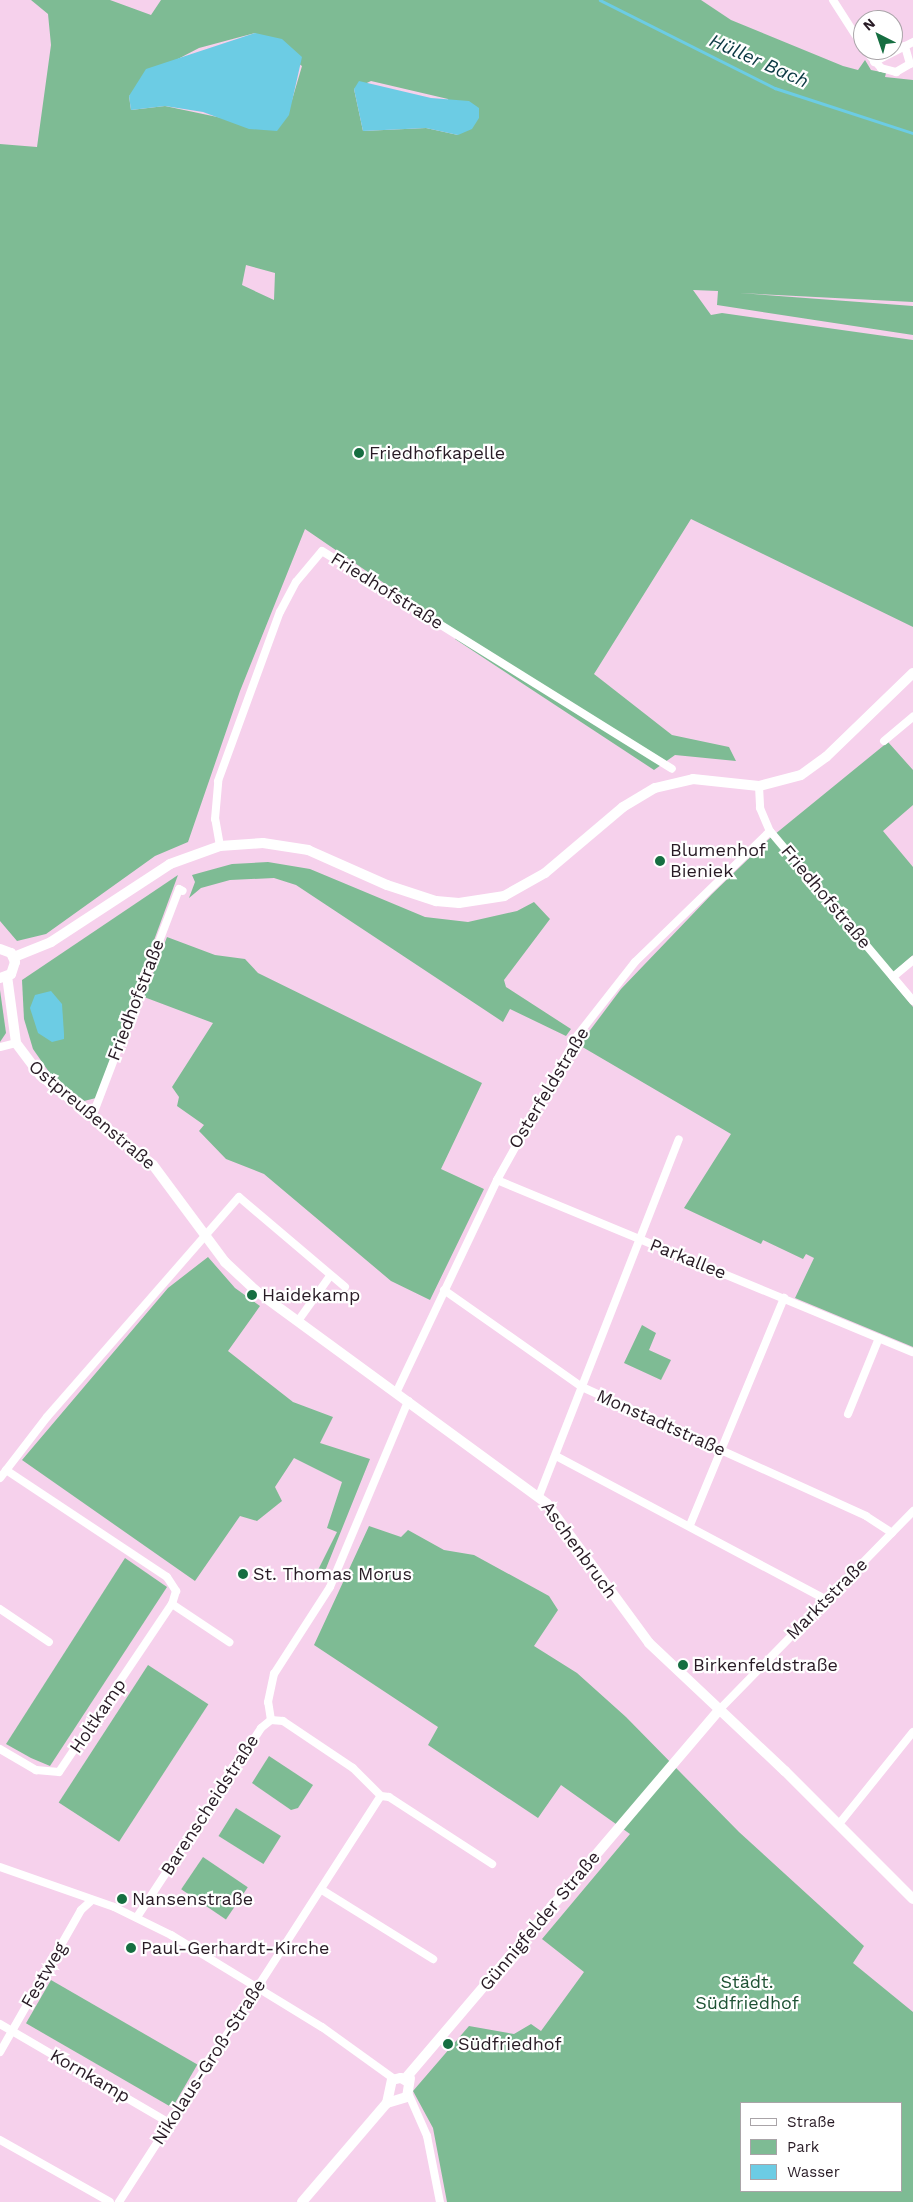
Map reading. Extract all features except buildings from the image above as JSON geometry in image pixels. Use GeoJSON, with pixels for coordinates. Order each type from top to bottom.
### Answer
{"type":"FeatureCollection","features":[{"type":"Feature","properties":{"kind":"street"},"geometry":{"type":"LineString","coordinates":[[833,0],[853,31]]}},
{"type":"Feature","properties":{"kind":"street"},"geometry":{"type":"LineString","coordinates":[[874,62],[913,42]]}},
{"type":"Feature","properties":{"kind":"street"},"geometry":{"type":"LineString","coordinates":[[874,62],[902,71],[910,64],[905,46]]}},
{"type":"Feature","properties":{"kind":"street","name":"Friedhofstraße"},"geometry":{"type":"LineString","coordinates":[[220,846],[215,819],[218,781],[280,612],[296,582],[322,551],[672,769]]}},
{"type":"Feature","properties":{"kind":"street"},"geometry":{"type":"LineString","coordinates":[[14,958],[64,934],[170,864],[220,846],[290,846],[417,896],[459,903],[482,901],[504,896],[545,873],[623,808],[655,788],[693,779],[759,786],[790,780],[813,768],[913,673]]}},
{"type":"Feature","properties":{"kind":"street"},"geometry":{"type":"LineString","coordinates":[[884,741],[913,717]]}},
{"type":"Feature","properties":{"kind":"street","name":"Friedhofstraße"},"geometry":{"type":"LineString","coordinates":[[759,786],[760,808],[770,831],[913,1001]]}},
{"type":"Feature","properties":{"kind":"street","name":"Osterfeldstraße"},"geometry":{"type":"LineString","coordinates":[[396,1393],[497,1180],[553,1074],[612,990],[770,831]]}},
{"type":"Feature","properties":{"kind":"street","name":"Friedhofstraße"},"geometry":{"type":"LineString","coordinates":[[92,1116],[179,889],[184,891]]}},
{"type":"Feature","properties":{"kind":"street"},"geometry":{"type":"LineString","coordinates":[[0,948],[14,958]]}},
{"type":"Feature","properties":{"kind":"street"},"geometry":{"type":"LineString","coordinates":[[4,977],[13,970],[14,958]]}},
{"type":"Feature","properties":{"kind":"street"},"geometry":{"type":"LineString","coordinates":[[893,977],[913,960]]}},
{"type":"Feature","properties":{"kind":"street","name":"Ostpreußenstraße"},"geometry":{"type":"LineString","coordinates":[[4,977],[16,1043],[46,1082],[92,1116],[163,1175],[235,1273],[396,1393]]}},
{"type":"Feature","properties":{"kind":"street","name":"Ostpreußenstraße"},"geometry":{"type":"LineString","coordinates":[[0,1046],[16,1043]]}},
{"type":"Feature","properties":{"kind":"street"},"geometry":{"type":"LineString","coordinates":[[539,1496],[678,1139]]}},
{"type":"Feature","properties":{"kind":"street","name":"Parkallee"},"geometry":{"type":"LineString","coordinates":[[497,1180],[913,1352]]}},
{"type":"Feature","properties":{"kind":"street"},"geometry":{"type":"LineString","coordinates":[[0,1478],[238,1197],[345,1287]]}},
{"type":"Feature","properties":{"kind":"street"},"geometry":{"type":"LineString","coordinates":[[298,1321],[330,1276]]}},
{"type":"Feature","properties":{"kind":"street","name":"Monstadtstraße"},"geometry":{"type":"LineString","coordinates":[[444,1290],[582,1387],[866,1516],[892,1532]]}},
{"type":"Feature","properties":{"kind":"street"},"geometry":{"type":"LineString","coordinates":[[690,1525],[784,1298]]}},
{"type":"Feature","properties":{"kind":"street"},"geometry":{"type":"LineString","coordinates":[[848,1414],[880,1338]]}},
{"type":"Feature","properties":{"kind":"street","name":"Aschenbruch"},"geometry":{"type":"LineString","coordinates":[[396,1393],[539,1496],[638,1632],[839,1824],[913,1899]]}},
{"type":"Feature","properties":{"kind":"street"},"geometry":{"type":"LineString","coordinates":[[272,1720],[268,1702],[274,1674],[330,1588],[408,1401]]}},
{"type":"Feature","properties":{"kind":"street"},"geometry":{"type":"LineString","coordinates":[[556,1456],[690,1525],[827,1600]]}},
{"type":"Feature","properties":{"kind":"street"},"geometry":{"type":"LineString","coordinates":[[6,1470],[167,1577],[176,1591],[172,1604],[230,1642]]}},
{"type":"Feature","properties":{"kind":"street","name":"Marktstraße"},"geometry":{"type":"LineString","coordinates":[[720,1709],[913,1511]]}},
{"type":"Feature","properties":{"kind":"street","name":"Holtkamp"},"geometry":{"type":"LineString","coordinates":[[0,1749],[36,1770],[58,1772],[172,1604]]}},
{"type":"Feature","properties":{"kind":"street"},"geometry":{"type":"LineString","coordinates":[[0,1609],[50,1642]]}},
{"type":"Feature","properties":{"kind":"street","name":"Günnigfelder Straße"},"geometry":{"type":"LineString","coordinates":[[408,2080],[720,1709]]}},
{"type":"Feature","properties":{"kind":"street","name":"Barenscheidstraße"},"geometry":{"type":"LineString","coordinates":[[136,1917],[261,1728],[272,1720],[283,1721],[352,1768],[381,1796],[389,1797],[492,1864]]}},
{"type":"Feature","properties":{"kind":"street"},"geometry":{"type":"LineString","coordinates":[[839,1824],[913,1732]]}},
{"type":"Feature","properties":{"kind":"street","name":"Nikolaus-Groß-Straße"},"geometry":{"type":"LineString","coordinates":[[119,2202],[168,2122],[322,1890],[381,1796]]}},
{"type":"Feature","properties":{"kind":"street"},"geometry":{"type":"LineString","coordinates":[[0,1867],[136,1917],[257,1987],[390,2079],[399,2099],[427,2136],[440,2202]]}},
{"type":"Feature","properties":{"kind":"street"},"geometry":{"type":"LineString","coordinates":[[322,1890],[433,1959]]}},
{"type":"Feature","properties":{"kind":"street","name":"Festweg"},"geometry":{"type":"LineString","coordinates":[[0,2052],[81,1910],[91,1901]]}},
{"type":"Feature","properties":{"kind":"street","name":"Kornkamp"},"geometry":{"type":"LineString","coordinates":[[0,2024],[168,2122]]}},
{"type":"Feature","properties":{"kind":"street"},"geometry":{"type":"LineString","coordinates":[[302,2202],[399,2099],[408,2080],[390,2079]]}},
{"type":"Feature","properties":{"kind":"street"},"geometry":{"type":"LineString","coordinates":[[0,2140],[110,2202]]}},
{"type":"Feature","properties":{"kind":"green space"},"geometry":{"type":"Polygon","coordinates":[[[31,0],[110,0],[151,15],[161,0],[701,0],[731,20],[843,66],[858,70],[865,60],[871,70],[886,73],[885,77],[913,80],[913,302],[739,293],[913,306],[913,335],[717,305],[718,291],[693,290],[711,315],[722,313],[913,340],[913,627],[691,519],[594,674],[672,735],[729,747],[736,761],[675,755],[654,770],[455,639],[457,633],[305,529],[240,691],[188,842],[155,856],[46,934],[17,941],[0,921],[0,144],[37,147],[51,45],[48,14],[31,0]],[[255,33],[199,48],[174,61],[129,96],[131,110],[165,106],[222,118],[292,100],[302,66],[255,33]],[[371,81],[354,89],[363,131],[426,128],[458,135],[448,99],[371,81]],[[246,265],[242,285],[274,300],[275,273],[246,265]]]}},
{"type":"Feature","properties":{"kind":"green space"},"geometry":{"type":"Polygon","coordinates":[[[888,742],[913,770],[913,805],[883,831],[913,867],[913,955],[888,977],[913,1007],[913,1347],[795,1298],[814,1258],[806,1254],[803,1259],[763,1240],[761,1244],[684,1208],[731,1134],[579,1045],[621,989],[712,894],[769,839],[888,742]]]}},
{"type":"Feature","properties":{"kind":"green space"},"geometry":{"type":"Polygon","coordinates":[[[268,862],[310,869],[425,917],[468,922],[517,911],[534,902],[550,919],[504,980],[506,987],[571,1029],[566,1036],[510,1009],[503,1022],[296,885],[274,878],[230,880],[201,888],[189,898],[195,882],[192,875],[232,864],[268,862]]]}},
{"type":"Feature","properties":{"kind":"green space"},"geometry":{"type":"Polygon","coordinates":[[[178,875],[96,1098],[84,1101],[51,1075],[33,1049],[24,1019],[22,980],[178,875]]]}},
{"type":"Feature","properties":{"kind":"green space"},"geometry":{"type":"Polygon","coordinates":[[[167,937],[215,955],[245,959],[258,973],[482,1083],[441,1169],[484,1189],[430,1300],[391,1281],[264,1174],[226,1159],[199,1131],[204,1125],[177,1106],[179,1097],[172,1087],[213,1023],[144,997],[167,937]]]}},
{"type":"Feature","properties":{"kind":"green space"},"geometry":{"type":"Polygon","coordinates":[[[0,990],[6,1033],[0,1042],[0,990]]]}},
{"type":"Feature","properties":{"kind":"green space"},"geometry":{"type":"Polygon","coordinates":[[[208,1257],[235,1288],[260,1306],[228,1351],[293,1402],[333,1417],[320,1443],[370,1459],[323,1576],[317,1572],[337,1532],[327,1528],[342,1482],[294,1458],[275,1487],[282,1501],[257,1521],[240,1516],[195,1581],[22,1460],[168,1288],[208,1257]]]}},
{"type":"Feature","properties":{"kind":"green space"},"geometry":{"type":"Polygon","coordinates":[[[642,1325],[656,1333],[649,1350],[671,1360],[661,1380],[624,1363],[642,1325]]]}},
{"type":"Feature","properties":{"kind":"green space","name":"Städt. Südfriedhof"},"geometry":{"type":"Polygon","coordinates":[[[369,1526],[401,1537],[408,1530],[444,1550],[474,1555],[549,1596],[558,1610],[534,1646],[577,1673],[626,1717],[739,1832],[864,1946],[853,1963],[913,2012],[913,2202],[447,2202],[433,2128],[413,2091],[469,2026],[514,2034],[531,2024],[541,2031],[584,1972],[542,1939],[630,1834],[561,1785],[538,1818],[428,1745],[438,1727],[314,1645],[369,1526]]]}},
{"type":"Feature","properties":{"kind":"green space"},"geometry":{"type":"Polygon","coordinates":[[[125,1558],[167,1587],[50,1766],[6,1744],[125,1558]]]}},
{"type":"Feature","properties":{"kind":"green space"},"geometry":{"type":"Polygon","coordinates":[[[148,1665],[208,1704],[119,1842],[59,1803],[148,1665]]]}},
{"type":"Feature","properties":{"kind":"green space"},"geometry":{"type":"Polygon","coordinates":[[[269,1756],[313,1785],[298,1808],[291,1810],[252,1783],[269,1756]]]}},
{"type":"Feature","properties":{"kind":"green space"},"geometry":{"type":"Polygon","coordinates":[[[236,1808],[281,1836],[263,1864],[219,1836],[236,1808]]]}},
{"type":"Feature","properties":{"kind":"green space"},"geometry":{"type":"Polygon","coordinates":[[[203,1857],[248,1887],[226,1920],[181,1889],[203,1857]]]}},
{"type":"Feature","properties":{"kind":"green space"},"geometry":{"type":"Polygon","coordinates":[[[51,1980],[197,2064],[172,2108],[26,2023],[51,1980]]]}},
{"type":"Feature","properties":{"kind":"water"},"geometry":{"type":"Polygon","coordinates":[[[255,33],[282,39],[302,57],[289,115],[277,131],[249,129],[203,112],[165,106],[131,110],[129,96],[146,69],[255,33]]]}},
{"type":"Feature","properties":{"kind":"water"},"geometry":{"type":"Polygon","coordinates":[[[359,81],[431,98],[469,101],[479,108],[479,118],[472,129],[458,135],[426,128],[363,131],[354,89],[359,81]]]}},
{"type":"Feature","properties":{"kind":"water"},"geometry":{"type":"Polygon","coordinates":[[[51,991],[62,1004],[64,1034],[64,1039],[52,1042],[38,1033],[30,1008],[35,995],[51,991]]]}},
{"type":"Feature","properties":{"kind":"waterway","name":"Hüller Bach"},"geometry":{"type":"LineString","coordinates":[[600,0],[775,88],[913,133]]}},
{"type":"Feature","properties":{"kind":"place","name":"Friedhofkapelle"},"geometry":{"type":"Point","coordinates":[359,453]}},
{"type":"Feature","properties":{"kind":"place","name":"Blumenhof Bieniek"},"geometry":{"type":"Point","coordinates":[660,861]}},
{"type":"Feature","properties":{"kind":"place","name":"Haidekamp"},"geometry":{"type":"Point","coordinates":[252,1295]}},
{"type":"Feature","properties":{"kind":"place","name":"St. Thomas Morus"},"geometry":{"type":"Point","coordinates":[243,1574]}},
{"type":"Feature","properties":{"kind":"place","name":"Birkenfeldstraße"},"geometry":{"type":"Point","coordinates":[683,1665]}},
{"type":"Feature","properties":{"kind":"place","name":"Nansenstraße"},"geometry":{"type":"Point","coordinates":[122,1899]}},
{"type":"Feature","properties":{"kind":"place","name":"Paul-Gerhardt-Kirche"},"geometry":{"type":"Point","coordinates":[131,1948]}},
{"type":"Feature","properties":{"kind":"place","name":"Südfriedhof"},"geometry":{"type":"Point","coordinates":[448,2044]}}]}
